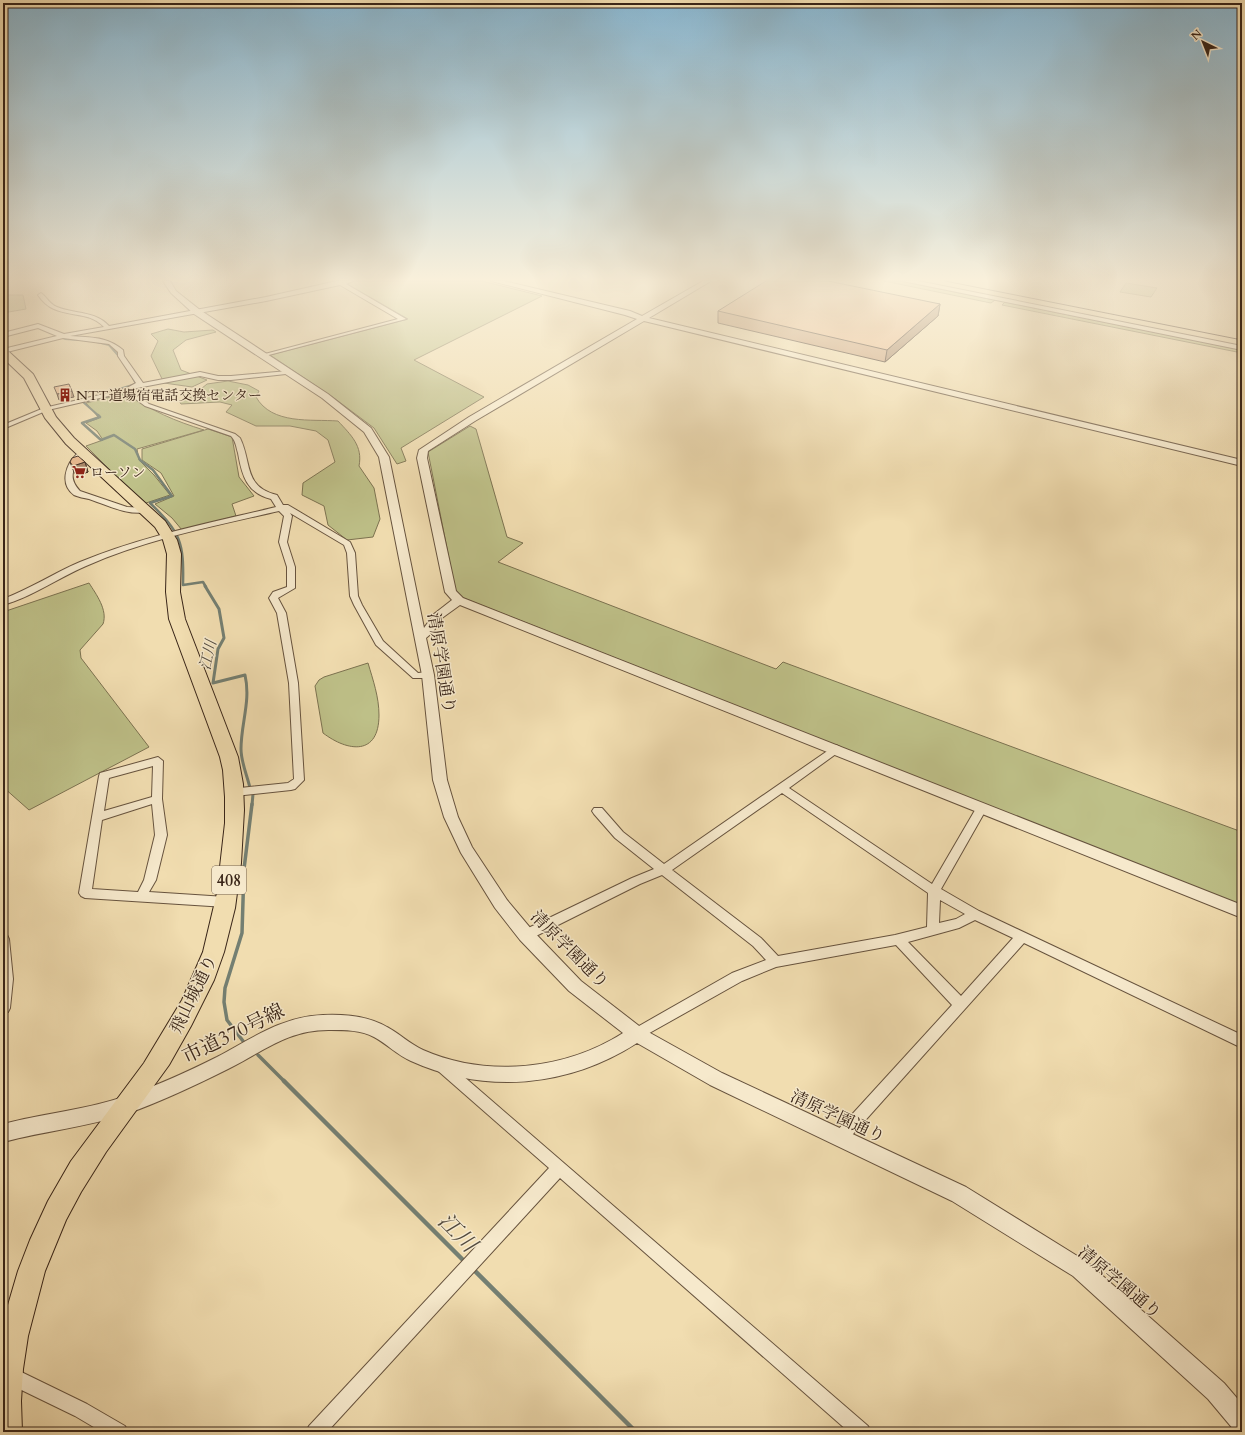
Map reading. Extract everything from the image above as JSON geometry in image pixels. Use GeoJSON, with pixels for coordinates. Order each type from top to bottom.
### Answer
{"type":"FeatureCollection","features":[{"type":"Feature","properties":{"kind":"highway"},"geometry":{"type":"LineString","coordinates":[[4,355],[29,376],[46,409],[60,430],[83,455],[169,534]]}},
{"type":"Feature","properties":{"kind":"highway","name":"飛山城通り"},"geometry":{"type":"LineString","coordinates":[[6,1432],[7,1375],[25,1296],[35,1261],[51,1221],[71,1184],[92,1152],[165,1051],[204,980],[215,947],[226,902],[235,824],[234,775],[223,740],[178,619],[174,603],[175,558],[173,545],[169,534]]}},
{"type":"Feature","properties":{"kind":"street"},"geometry":{"type":"LineString","coordinates":[[4,355],[26,348]]}},
{"type":"Feature","properties":{"kind":"street"},"geometry":{"type":"LineString","coordinates":[[118,348],[121,351],[121,356],[129,364],[140,384],[138,386]]}},
{"type":"Feature","properties":{"kind":"street","name":"清原学園通り"},"geometry":{"type":"LineString","coordinates":[[250,348],[324,396],[368,430],[384,457],[428,675],[440,780],[451,817],[466,849],[501,904],[526,935],[575,986],[637,1034],[716,1079],[958,1194],[1080,1269],[1216,1391],[1242,1422]]}},
{"type":"Feature","properties":{"kind":"street"},"geometry":{"type":"LineString","coordinates":[[262,356],[293,348]]}},
{"type":"Feature","properties":{"kind":"street"},"geometry":{"type":"LineString","coordinates":[[588,348],[424,441],[418,448],[418,452],[422,458],[451,592],[459,600],[1242,912]]}},
{"type":"Feature","properties":{"kind":"street"},"geometry":{"type":"LineString","coordinates":[[770,348],[1242,463]]}},
{"type":"Feature","properties":{"kind":"street"},"geometry":{"type":"LineString","coordinates":[[774,348],[1242,459]]}},
{"type":"Feature","properties":{"kind":"street"},"geometry":{"type":"LineString","coordinates":[[3,427],[46,409],[127,390],[138,386],[200,374],[218,378],[231,378],[286,372]]}},
{"type":"Feature","properties":{"kind":"street"},"geometry":{"type":"LineString","coordinates":[[127,390],[147,405],[234,435],[238,439],[248,479],[260,494],[274,498],[288,516],[283,542],[291,567],[291,588],[276,594],[273,598],[277,602],[284,618],[286,645],[291,663],[294,688],[296,752],[299,780],[291,786],[235,792]]}},
{"type":"Feature","properties":{"kind":"street"},"geometry":{"type":"LineString","coordinates":[[83,455],[74,460],[69,468],[68,476],[72,488],[77,493],[126,509],[144,510]]}},
{"type":"Feature","properties":{"kind":"street"},"geometry":{"type":"LineString","coordinates":[[3,602],[83,564],[169,534],[280,507],[288,508],[347,544],[351,552],[354,596],[379,643],[416,676],[428,675]]}},
{"type":"Feature","properties":{"kind":"street"},"geometry":{"type":"LineString","coordinates":[[420,637],[429,630],[438,616],[459,600]]}},
{"type":"Feature","properties":{"kind":"street"},"geometry":{"type":"LineString","coordinates":[[526,935],[636,881],[665,869],[836,749]]}},
{"type":"Feature","properties":{"kind":"street"},"geometry":{"type":"LineString","coordinates":[[141,897],[150,880],[161,835],[157,799],[158,761],[104,776],[85,893],[141,897],[226,902]]}},
{"type":"Feature","properties":{"kind":"street"},"geometry":{"type":"LineString","coordinates":[[782,788],[934,891],[975,914],[1242,1042]]}},
{"type":"Feature","properties":{"kind":"street"},"geometry":{"type":"LineString","coordinates":[[98,817],[157,799]]}},
{"type":"Feature","properties":{"kind":"street"},"geometry":{"type":"LineString","coordinates":[[933,930],[934,891],[982,808]]}},
{"type":"Feature","properties":{"kind":"street"},"geometry":{"type":"LineString","coordinates":[[598,811],[620,835],[757,942],[775,962]]}},
{"type":"Feature","properties":{"kind":"street"},"geometry":{"type":"LineString","coordinates":[[637,1034],[737,977],[775,962],[898,939],[959,923],[975,914]]}},
{"type":"Feature","properties":{"kind":"street"},"geometry":{"type":"LineString","coordinates":[[840,1138],[1023,936]]}},
{"type":"Feature","properties":{"kind":"street"},"geometry":{"type":"LineString","coordinates":[[3,939],[7,979],[3,1008]]}},
{"type":"Feature","properties":{"kind":"street"},"geometry":{"type":"LineString","coordinates":[[898,939],[960,1005]]}},
{"type":"Feature","properties":{"kind":"street","name":"市道370号線"},"geometry":{"type":"LineString","coordinates":[[3,1133],[48,1122],[92,1114],[127,1104],[178,1084],[224,1062],[274,1034],[292,1026],[322,1022],[351,1023],[379,1031],[416,1055],[442,1066],[470,1072],[503,1075],[535,1073],[571,1066],[604,1054],[637,1034]]}},
{"type":"Feature","properties":{"kind":"street"},"geometry":{"type":"LineString","coordinates":[[442,1066],[862,1432]]}},
{"type":"Feature","properties":{"kind":"street"},"geometry":{"type":"LineString","coordinates":[[315,1432],[559,1168]]}},
{"type":"Feature","properties":{"kind":"street"},"geometry":{"type":"LineString","coordinates":[[7,1375],[82,1410],[119,1432]]}},
{"type":"Feature","properties":{"kind":"green space"},"geometry":{"type":"Polygon","coordinates":[[[155,348],[176,348],[173,350],[181,370],[207,380],[192,387],[164,383],[151,356],[155,348]]]}},
{"type":"Feature","properties":{"kind":"green space"},"geometry":{"type":"Polygon","coordinates":[[[297,348],[438,348],[414,360],[484,397],[401,448],[406,461],[397,464],[374,428],[334,398],[270,355],[297,348]]]}},
{"type":"Feature","properties":{"kind":"green space"},"geometry":{"type":"Polygon","coordinates":[[[1217,348],[1232,348],[1242,350],[1242,353],[1217,348]]]}},
{"type":"Feature","properties":{"kind":"green space"},"geometry":{"type":"Polygon","coordinates":[[[228,381],[248,385],[259,391],[256,397],[263,406],[282,416],[304,420],[338,421],[343,426],[358,447],[360,459],[359,466],[374,488],[380,519],[373,537],[347,540],[328,525],[324,506],[302,495],[303,483],[335,462],[328,440],[316,431],[290,426],[256,426],[226,412],[232,405],[220,402],[181,404],[179,401],[190,398],[207,384],[228,381]]]}},
{"type":"Feature","properties":{"kind":"green space"},"geometry":{"type":"Polygon","coordinates":[[[127,393],[164,415],[204,430],[137,449],[139,460],[154,475],[170,495],[146,503],[124,484],[86,446],[103,440],[97,431],[86,423],[99,418],[86,403],[127,393]]]}},
{"type":"Feature","properties":{"kind":"green space"},"geometry":{"type":"Polygon","coordinates":[[[470,426],[476,429],[507,537],[523,543],[498,562],[776,669],[783,662],[1242,832],[1242,906],[461,597],[455,589],[428,452],[470,426]]]}},
{"type":"Feature","properties":{"kind":"green space"},"geometry":{"type":"Polygon","coordinates":[[[208,429],[232,437],[239,477],[254,496],[232,504],[236,516],[182,530],[172,518],[155,504],[174,496],[161,473],[142,460],[142,449],[208,429]]]}},
{"type":"Feature","properties":{"kind":"green space"},"geometry":{"type":"Polygon","coordinates":[[[89,583],[103,608],[104,619],[103,624],[80,650],[81,658],[149,747],[29,810],[3,787],[3,676],[5,659],[3,612],[89,583]]]}},
{"type":"Feature","properties":{"kind":"green space"},"geometry":{"type":"Polygon","coordinates":[[[368,663],[378,702],[378,728],[374,738],[368,744],[352,746],[342,744],[323,733],[315,686],[319,680],[324,677],[368,663]]]}},
{"type":"Feature","properties":{"kind":"building"},"geometry":{"type":"Polygon","coordinates":[[[878,348],[889,348],[887,350],[878,348]]]}},
{"type":"Feature","properties":{"kind":"building"},"geometry":{"type":"Polygon","coordinates":[[[69,384],[72,391],[57,394],[54,387],[69,384]]]}},
{"type":"Feature","properties":{"kind":"building"},"geometry":{"type":"Polygon","coordinates":[[[78,456],[85,462],[73,466],[70,462],[72,458],[78,456]]]}},
{"type":"Feature","properties":{"kind":"waterway","name":"江川"},"geometry":{"type":"LineString","coordinates":[[112,348],[123,361]]}},
{"type":"Feature","properties":{"kind":"waterway","name":"江川"},"geometry":{"type":"LineString","coordinates":[[99,416],[83,402],[123,393],[119,389],[136,384],[133,378]]}},
{"type":"Feature","properties":{"kind":"waterway","name":"江川"},"geometry":{"type":"LineString","coordinates":[[99,416],[100,417],[82,423],[101,440],[114,435],[135,449],[140,460],[153,470],[172,496],[150,503],[168,522],[178,539],[183,558],[183,585],[203,582],[206,587]]}},
{"type":"Feature","properties":{"kind":"waterway","name":"江川"},"geometry":{"type":"LineString","coordinates":[[205,586],[219,609],[224,638],[218,649],[213,683],[245,675],[247,694],[241,739],[241,754],[250,788]]}},
{"type":"Feature","properties":{"kind":"waterway","name":"江川"},"geometry":{"type":"LineString","coordinates":[[251,792],[253,794],[252,805]]}},
{"type":"Feature","properties":{"kind":"waterway","name":"江川"},"geometry":{"type":"LineString","coordinates":[[243,1041],[227,1020],[224,1002],[225,988],[242,933],[244,869],[252,804]]}},
{"type":"Feature","properties":{"kind":"waterway","name":"江川"},"geometry":{"type":"LineString","coordinates":[[258,1055],[466,1263]]}},
{"type":"Feature","properties":{"kind":"waterway","name":"江川"},"geometry":{"type":"LineString","coordinates":[[472,1268],[636,1432]]}},
{"type":"Feature","properties":{"kind":"place","name":"NTT道場宿電話交換センター"},"geometry":{"type":"Point","coordinates":[65,395]}},
{"type":"Feature","properties":{"kind":"place","name":"ローソン"},"geometry":{"type":"Point","coordinates":[79,472]}}]}
